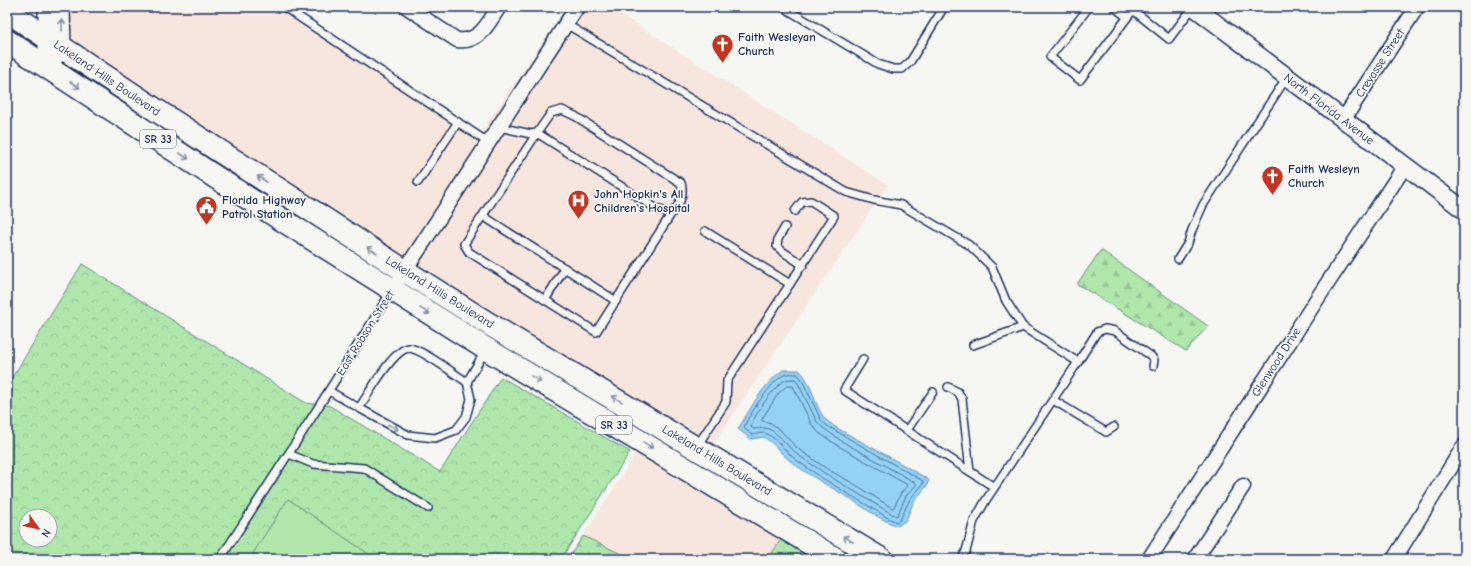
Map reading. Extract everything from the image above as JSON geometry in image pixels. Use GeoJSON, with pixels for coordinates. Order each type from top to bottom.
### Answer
{"type":"FeatureCollection","features":[{"type":"Feature","properties":{"kind":"main road","name":"Lakeland Hills Boulevard"},"geometry":{"type":"LineString","coordinates":[[7,12],[317,215],[489,324],[881,559]]}},
{"type":"Feature","properties":{"kind":"main road","name":"Lakeland Hills Boulevard"},"geometry":{"type":"LineString","coordinates":[[7,41],[392,290],[486,349],[836,559]]}},
{"type":"Feature","properties":{"kind":"main road"},"geometry":{"type":"LineString","coordinates":[[757,512],[792,522],[852,559]]}},
{"type":"Feature","properties":{"kind":"street"},"geometry":{"type":"LineString","coordinates":[[47,7],[54,43]]}},
{"type":"Feature","properties":{"kind":"street"},"geometry":{"type":"LineString","coordinates":[[47,67],[54,43],[61,7]]}},
{"type":"Feature","properties":{"kind":"street"},"geometry":{"type":"LineString","coordinates":[[407,7],[457,40],[465,41],[482,33],[499,7]]}},
{"type":"Feature","properties":{"kind":"street","name":"East Robson Street"},"geometry":{"type":"LineString","coordinates":[[392,290],[577,7]]}},
{"type":"Feature","properties":{"kind":"street","name":"Crevasse Street"},"geometry":{"type":"LineString","coordinates":[[1344,120],[1417,7]]}},
{"type":"Feature","properties":{"kind":"street","name":"North Florida Avenue"},"geometry":{"type":"LineString","coordinates":[[1201,9],[1287,77],[1464,210]]}},
{"type":"Feature","properties":{"kind":"street","name":"Glenwood Drive"},"geometry":{"type":"LineString","coordinates":[[1148,559],[1405,166]]}},
{"type":"Feature","properties":{"kind":"street"},"geometry":{"type":"LineString","coordinates":[[1394,559],[1464,446]]}},
{"type":"Feature","properties":{"kind":"street"},"geometry":{"type":"LineString","coordinates":[[1195,559],[1243,486]]}},
{"type":"Feature","properties":{"kind":"lane"},"geometry":{"type":"LineString","coordinates":[[284,7],[489,143]]}},
{"type":"Feature","properties":{"kind":"lane"},"geometry":{"type":"LineString","coordinates":[[783,7],[878,64],[893,69],[902,69],[910,62],[944,7]]}},
{"type":"Feature","properties":{"kind":"lane"},"geometry":{"type":"LineString","coordinates":[[1089,7],[1050,57],[1080,80],[1133,10],[1169,39],[1201,9]]}},
{"type":"Feature","properties":{"kind":"lane"},"geometry":{"type":"LineString","coordinates":[[1114,7],[1128,17]]}},
{"type":"Feature","properties":{"kind":"lane"},"geometry":{"type":"LineString","coordinates":[[566,24],[846,192],[874,200],[901,205],[969,245],[992,267],[1006,301],[1023,327],[1078,362]]}},
{"type":"Feature","properties":{"kind":"lane"},"geometry":{"type":"LineString","coordinates":[[1178,259],[1188,243],[1203,205],[1287,77]]}},
{"type":"Feature","properties":{"kind":"lane"},"geometry":{"type":"LineString","coordinates":[[562,110],[681,183],[683,189],[678,204],[596,332],[469,252],[464,244],[484,216],[537,133],[551,112],[562,110]]}},
{"type":"Feature","properties":{"kind":"lane"},"geometry":{"type":"LineString","coordinates":[[418,182],[458,122]]}},
{"type":"Feature","properties":{"kind":"lane"},"geometry":{"type":"LineString","coordinates":[[499,127],[531,134],[537,133],[657,209],[667,213],[673,211]]}},
{"type":"Feature","properties":{"kind":"lane"},"geometry":{"type":"LineString","coordinates":[[696,448],[726,402],[727,381],[834,216],[810,201],[802,202],[795,211]]}},
{"type":"Feature","properties":{"kind":"lane"},"geometry":{"type":"LineString","coordinates":[[484,216],[616,301]]}},
{"type":"Feature","properties":{"kind":"lane"},"geometry":{"type":"LineString","coordinates":[[785,228],[778,239],[778,246],[782,251],[803,264]]}},
{"type":"Feature","properties":{"kind":"lane"},"geometry":{"type":"LineString","coordinates":[[705,231],[790,284]]}},
{"type":"Feature","properties":{"kind":"lane"},"geometry":{"type":"LineString","coordinates":[[545,300],[565,268]]}},
{"type":"Feature","properties":{"kind":"lane","name":"East Robson Street"},"geometry":{"type":"LineString","coordinates":[[220,559],[289,454],[392,290]]}},
{"type":"Feature","properties":{"kind":"lane"},"geometry":{"type":"LineString","coordinates":[[973,345],[1023,327]]}},
{"type":"Feature","properties":{"kind":"lane"},"geometry":{"type":"LineString","coordinates":[[962,559],[966,551],[974,521],[994,487],[1097,332],[1105,329],[1115,331],[1151,356],[1154,360],[1153,366]]}},
{"type":"Feature","properties":{"kind":"lane"},"geometry":{"type":"LineString","coordinates":[[359,408],[392,358],[402,350],[408,348],[419,352],[467,382]]}},
{"type":"Feature","properties":{"kind":"lane"},"geometry":{"type":"LineString","coordinates":[[329,391],[408,435],[434,438],[456,430],[466,417],[471,399],[467,382],[486,349]]}},
{"type":"Feature","properties":{"kind":"lane"},"geometry":{"type":"LineString","coordinates":[[863,359],[844,390],[994,487]]}},
{"type":"Feature","properties":{"kind":"lane"},"geometry":{"type":"LineString","coordinates":[[948,387],[958,392],[962,399],[970,471]]}},
{"type":"Feature","properties":{"kind":"lane"},"geometry":{"type":"LineString","coordinates":[[907,430],[933,392]]}},
{"type":"Feature","properties":{"kind":"lane"},"geometry":{"type":"LineString","coordinates":[[1053,400],[1106,432],[1114,427]]}},
{"type":"Feature","properties":{"kind":"lane"},"geometry":{"type":"LineString","coordinates":[[289,454],[313,464],[364,468],[428,508]]}},
{"type":"Feature","properties":{"kind":"shaded area"},"geometry":{"type":"Polygon","coordinates":[[[67,7],[290,7],[481,132],[567,7],[609,7],[888,185],[711,447],[807,500],[804,506],[508,327],[68,45],[67,7]]]}},
{"type":"Feature","properties":{"kind":"shaded area"},"geometry":{"type":"Polygon","coordinates":[[[634,449],[784,535],[768,559],[632,559],[583,536],[635,455],[636,452],[634,449]]]}},
{"type":"Feature","properties":{"kind":"green space"},"geometry":{"type":"Polygon","coordinates":[[[1101,250],[1208,326],[1186,351],[1077,284],[1101,250]]]}},
{"type":"Feature","properties":{"kind":"green space"},"geometry":{"type":"Polygon","coordinates":[[[82,264],[306,403],[330,406],[440,472],[501,377],[630,452],[561,559],[7,559],[7,386],[82,264]]]}},
{"type":"Feature","properties":{"kind":"green space"},"geometry":{"type":"Polygon","coordinates":[[[288,499],[376,559],[262,559],[253,553],[288,499]]]}},
{"type":"Feature","properties":{"kind":"green space"},"geometry":{"type":"Polygon","coordinates":[[[784,535],[825,559],[768,559],[784,535]]]}},
{"type":"Feature","properties":{"kind":"green space"},"geometry":{"type":"Polygon","coordinates":[[[583,536],[632,559],[568,559],[583,536]]]}},
{"type":"Feature","properties":{"kind":"water"},"geometry":{"type":"Polygon","coordinates":[[[783,370],[799,370],[804,375],[821,413],[825,419],[834,426],[929,480],[926,487],[914,501],[906,520],[898,526],[873,514],[804,471],[764,437],[751,439],[738,429],[763,389],[783,370]]]}},
{"type":"Feature","properties":{"kind":"place","name":"Faith Wesleyan Church"},"geometry":{"type":"Point","coordinates":[722,64]}},
{"type":"Feature","properties":{"kind":"place","name":"Faith Wesleyn Church"},"geometry":{"type":"Point","coordinates":[1273,196]}},
{"type":"Feature","properties":{"kind":"place","name":"John Hopkin's All Children's Hospital"},"geometry":{"type":"Point","coordinates":[579,220]}},
{"type":"Feature","properties":{"kind":"place","name":"Florida Highway Patrol Station"},"geometry":{"type":"Point","coordinates":[207,226]}}]}
